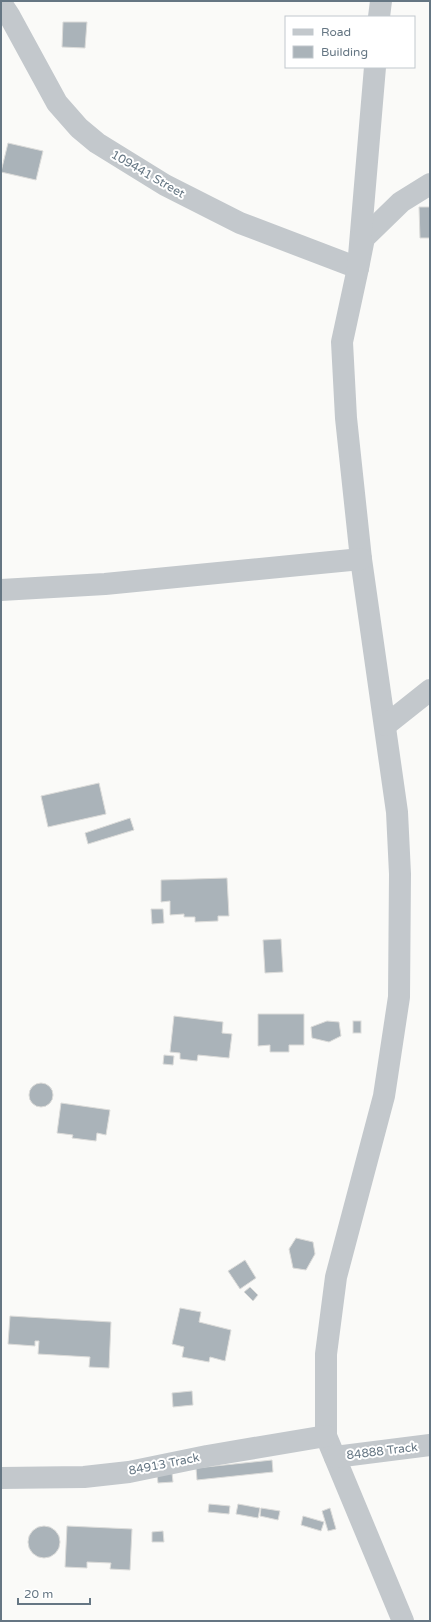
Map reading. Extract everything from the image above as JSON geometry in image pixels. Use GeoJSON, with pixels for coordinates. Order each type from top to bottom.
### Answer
{"type":"FeatureCollection","features":[{"type":"Feature","properties":{"kind":"street"},"geometry":{"type":"LineString","coordinates":[[379,16],[381,1]]}},
{"type":"Feature","properties":{"kind":"street","name":"109441 Street"},"geometry":{"type":"LineString","coordinates":[[1,3],[57,103],[79,128],[97,144],[165,186],[240,223],[358,268]]}},
{"type":"Feature","properties":{"kind":"street"},"geometry":{"type":"LineString","coordinates":[[358,268],[375,68]]}},
{"type":"Feature","properties":{"kind":"street"},"geometry":{"type":"LineString","coordinates":[[403,1621],[326,1436],[326,1354],[336,1277],[384,1096],[399,997],[401,922],[400,859],[397,812],[386,725],[361,559],[346,418],[342,342],[364,238],[401,202],[430,184]]}},
{"type":"Feature","properties":{"kind":"street"},"geometry":{"type":"LineString","coordinates":[[1,590],[105,584],[361,559]]}},
{"type":"Feature","properties":{"kind":"street"},"geometry":{"type":"LineString","coordinates":[[386,725],[430,690]]}},
{"type":"Feature","properties":{"kind":"street","name":"84913 Track"},"geometry":{"type":"LineString","coordinates":[[1,1478],[84,1477],[129,1472],[207,1456],[326,1436]]}},
{"type":"Feature","properties":{"kind":"street","name":"84888 Track"},"geometry":{"type":"LineString","coordinates":[[334,1457],[430,1445]]}},
{"type":"Feature","properties":{"kind":"building"},"geometry":{"type":"Polygon","coordinates":[[[63,22],[87,22],[85,48],[62,47],[63,22]]]}},
{"type":"Feature","properties":{"kind":"building"},"geometry":{"type":"Polygon","coordinates":[[[8,143],[43,151],[36,180],[1,172],[8,143]]]}},
{"type":"Feature","properties":{"kind":"building"},"geometry":{"type":"Polygon","coordinates":[[[419,207],[430,207],[430,238],[420,238],[419,207]]]}},
{"type":"Feature","properties":{"kind":"building"},"geometry":{"type":"Polygon","coordinates":[[[99,783],[106,814],[48,827],[41,796],[99,783]]]}},
{"type":"Feature","properties":{"kind":"building"},"geometry":{"type":"Polygon","coordinates":[[[130,818],[134,830],[88,844],[85,833],[130,818]]]}},
{"type":"Feature","properties":{"kind":"building"},"geometry":{"type":"Polygon","coordinates":[[[227,878],[229,916],[218,916],[218,921],[195,922],[195,917],[184,917],[184,914],[170,915],[170,901],[161,902],[161,880],[227,878]]]}},
{"type":"Feature","properties":{"kind":"building"},"geometry":{"type":"Polygon","coordinates":[[[151,909],[163,909],[164,923],[152,924],[151,909]]]}},
{"type":"Feature","properties":{"kind":"building"},"geometry":{"type":"Polygon","coordinates":[[[281,939],[283,972],[265,973],[263,940],[281,939]]]}},
{"type":"Feature","properties":{"kind":"building"},"geometry":{"type":"Polygon","coordinates":[[[258,1014],[304,1014],[304,1045],[289,1045],[289,1052],[270,1052],[270,1045],[258,1046],[258,1014]]]}},
{"type":"Feature","properties":{"kind":"building"},"geometry":{"type":"Polygon","coordinates":[[[174,1016],[223,1022],[222,1033],[232,1034],[229,1058],[198,1055],[197,1061],[180,1059],[180,1053],[170,1052],[174,1016]]]}},
{"type":"Feature","properties":{"kind":"building"},"geometry":{"type":"Polygon","coordinates":[[[327,1021],[339,1022],[341,1036],[329,1042],[312,1038],[311,1027],[327,1021]]]}},
{"type":"Feature","properties":{"kind":"building"},"geometry":{"type":"Polygon","coordinates":[[[353,1021],[361,1021],[361,1033],[353,1033],[353,1021]]]}},
{"type":"Feature","properties":{"kind":"building"},"geometry":{"type":"Polygon","coordinates":[[[164,1055],[174,1056],[173,1065],[163,1064],[164,1055]]]}},
{"type":"Feature","properties":{"kind":"building"},"geometry":{"type":"Polygon","coordinates":[[[41,1083],[50,1086],[53,1095],[50,1104],[41,1107],[32,1104],[29,1095],[32,1086],[41,1083]]]}},
{"type":"Feature","properties":{"kind":"building"},"geometry":{"type":"Polygon","coordinates":[[[61,1103],[110,1110],[106,1135],[97,1133],[96,1141],[72,1138],[73,1135],[57,1133],[61,1103]]]}},
{"type":"Feature","properties":{"kind":"building"},"geometry":{"type":"Polygon","coordinates":[[[296,1238],[313,1242],[315,1254],[306,1270],[293,1268],[289,1249],[296,1238]]]}},
{"type":"Feature","properties":{"kind":"building"},"geometry":{"type":"Polygon","coordinates":[[[245,1260],[256,1278],[240,1289],[228,1271],[245,1260]]]}},
{"type":"Feature","properties":{"kind":"building"},"geometry":{"type":"Polygon","coordinates":[[[250,1287],[258,1295],[253,1301],[244,1292],[250,1287]]]}},
{"type":"Feature","properties":{"kind":"building"},"geometry":{"type":"Polygon","coordinates":[[[180,1308],[201,1312],[199,1322],[231,1330],[225,1361],[210,1357],[209,1362],[182,1357],[184,1347],[172,1344],[180,1308]]]}},
{"type":"Feature","properties":{"kind":"building"},"geometry":{"type":"Polygon","coordinates":[[[10,1316],[111,1322],[109,1368],[89,1367],[90,1357],[38,1354],[39,1341],[35,1341],[35,1346],[8,1344],[10,1316]]]}},
{"type":"Feature","properties":{"kind":"building"},"geometry":{"type":"Polygon","coordinates":[[[192,1391],[193,1405],[173,1407],[172,1393],[192,1391]]]}},
{"type":"Feature","properties":{"kind":"building"},"geometry":{"type":"Polygon","coordinates":[[[272,1460],[273,1472],[197,1480],[196,1468],[272,1460]]]}},
{"type":"Feature","properties":{"kind":"building"},"geometry":{"type":"Polygon","coordinates":[[[172,1473],[173,1482],[158,1483],[157,1475],[172,1473]]]}},
{"type":"Feature","properties":{"kind":"building"},"geometry":{"type":"Polygon","coordinates":[[[209,1504],[230,1506],[229,1514],[208,1512],[209,1504]]]}},
{"type":"Feature","properties":{"kind":"building"},"geometry":{"type":"Polygon","coordinates":[[[238,1504],[260,1508],[258,1518],[236,1514],[238,1504]]]}},
{"type":"Feature","properties":{"kind":"building"},"geometry":{"type":"Polygon","coordinates":[[[261,1508],[280,1511],[278,1520],[260,1516],[261,1508]]]}},
{"type":"Feature","properties":{"kind":"building"},"geometry":{"type":"Polygon","coordinates":[[[330,1508],[336,1529],[328,1531],[322,1511],[330,1508]]]}},
{"type":"Feature","properties":{"kind":"building"},"geometry":{"type":"Polygon","coordinates":[[[303,1516],[324,1522],[321,1531],[301,1525],[303,1516]]]}},
{"type":"Feature","properties":{"kind":"building"},"geometry":{"type":"Polygon","coordinates":[[[41,1526],[47,1526],[57,1533],[60,1542],[59,1548],[53,1555],[47,1558],[41,1558],[31,1551],[28,1545],[28,1539],[35,1529],[41,1526]]]}},
{"type":"Feature","properties":{"kind":"building"},"geometry":{"type":"Polygon","coordinates":[[[67,1526],[132,1529],[130,1570],[110,1569],[111,1563],[87,1562],[87,1568],[65,1567],[67,1526]]]}},
{"type":"Feature","properties":{"kind":"building"},"geometry":{"type":"Polygon","coordinates":[[[163,1531],[164,1542],[152,1542],[152,1532],[163,1531]]]}}]}
